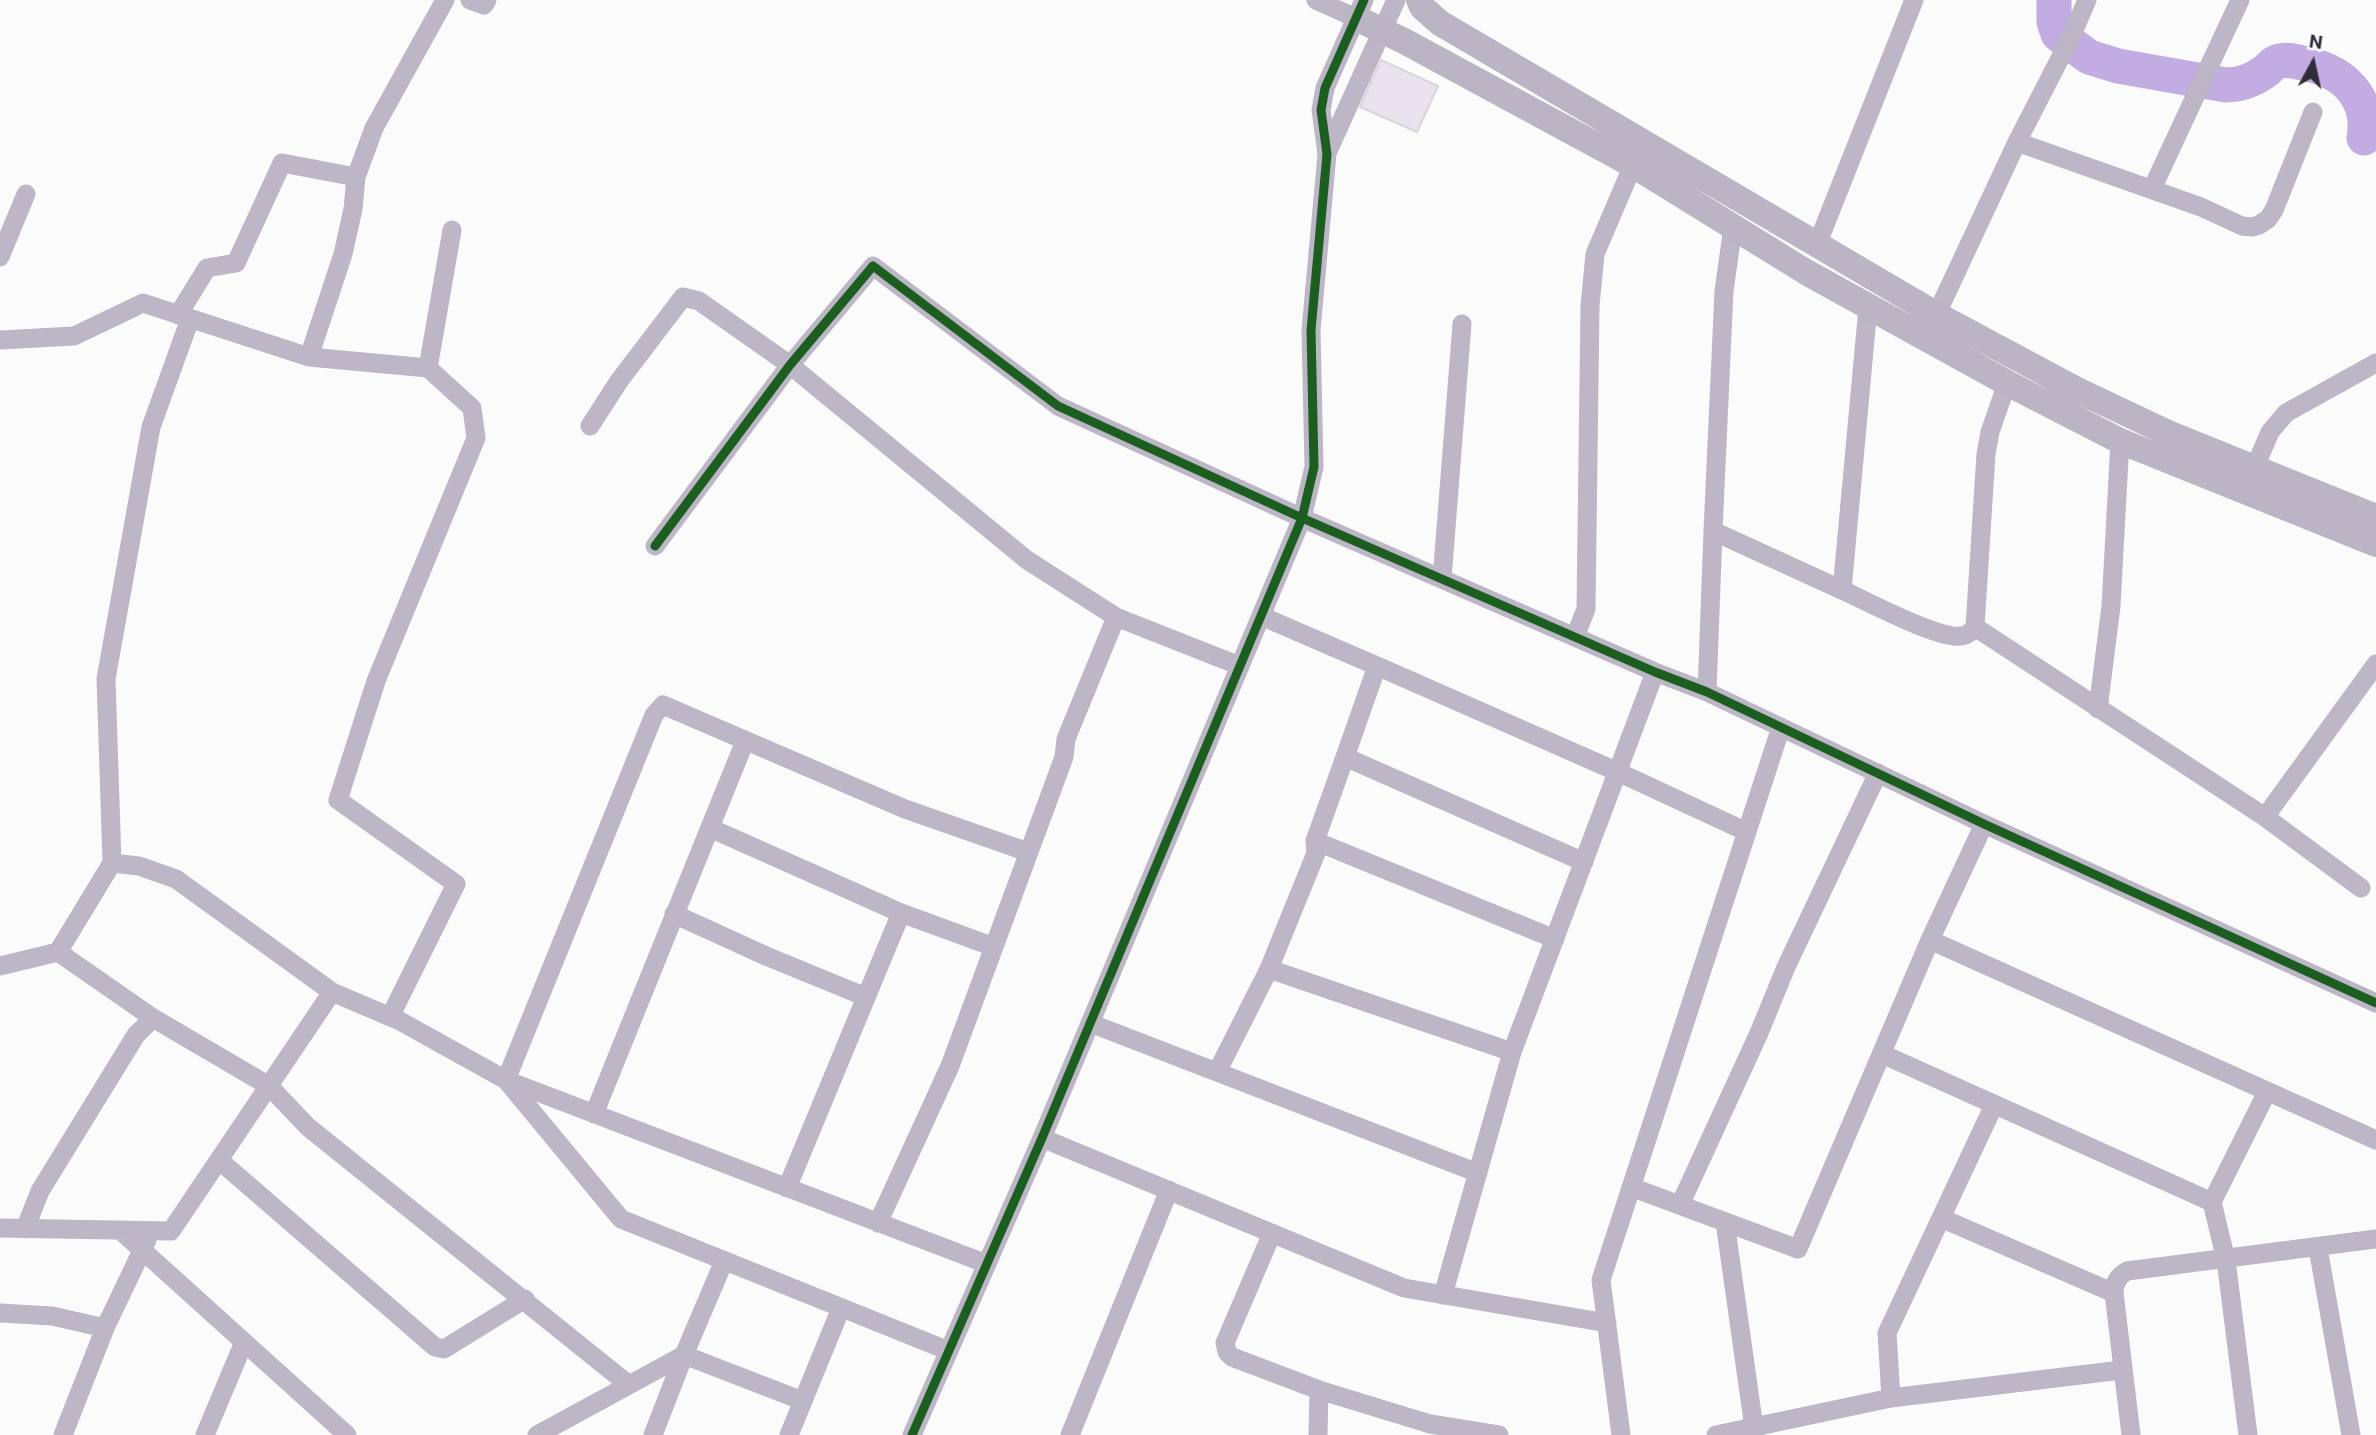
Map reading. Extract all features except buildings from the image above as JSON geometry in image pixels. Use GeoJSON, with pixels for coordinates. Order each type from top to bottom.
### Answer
{"type":"FeatureCollection","features":[{"type":"Feature","properties":{"kind":"street"},"geometry":{"type":"LineString","coordinates":[[309,356],[343,254],[353,209],[356,177],[374,128],[445,0]]}},
{"type":"Feature","properties":{"kind":"street"},"geometry":{"type":"LineString","coordinates":[[470,0],[484,5],[487,0]]}},
{"type":"Feature","properties":{"kind":"street"},"geometry":{"type":"LineString","coordinates":[[1316,0],[1360,9],[1382,29],[1633,165],[1868,307],[1931,326],[2077,390],[2168,433],[2249,479],[2376,544]]}},
{"type":"Feature","properties":{"kind":"street"},"geometry":{"type":"LineString","coordinates":[[1326,154],[1396,0]]}},
{"type":"Feature","properties":{"kind":"street"},"geometry":{"type":"LineString","coordinates":[[1419,0],[1422,7],[1440,23],[1817,245],[2007,383],[2120,441],[2376,517]]}},
{"type":"Feature","properties":{"kind":"street"},"geometry":{"type":"LineString","coordinates":[[1817,245],[1914,0]]}},
{"type":"Feature","properties":{"kind":"street"},"geometry":{"type":"LineString","coordinates":[[1931,326],[2087,0]]}},
{"type":"Feature","properties":{"kind":"street"},"geometry":{"type":"LineString","coordinates":[[2152,189],[2239,0]]}},
{"type":"Feature","properties":{"kind":"street"},"geometry":{"type":"LineString","coordinates":[[912,1435],[1042,1138],[1302,518],[1314,467],[1311,330],[1326,154],[1321,102],[1360,9]]}},
{"type":"Feature","properties":{"kind":"street"},"geometry":{"type":"LineString","coordinates":[[2017,142],[2201,207],[2242,226],[2252,227],[2268,219],[2274,210],[2313,112]]}},
{"type":"Feature","properties":{"kind":"street"},"geometry":{"type":"LineString","coordinates":[[0,967],[58,952],[112,863],[106,679],[151,427],[184,317],[207,268],[236,263],[282,163],[356,177]]}},
{"type":"Feature","properties":{"kind":"street"},"geometry":{"type":"LineString","coordinates":[[1576,637],[1586,609],[1590,306],[1595,254],[1633,165]]}},
{"type":"Feature","properties":{"kind":"street"},"geometry":{"type":"LineString","coordinates":[[0,257],[26,194]]}},
{"type":"Feature","properties":{"kind":"street"},"geometry":{"type":"LineString","coordinates":[[1707,692],[1724,290],[1733,227]]}},
{"type":"Feature","properties":{"kind":"street"},"geometry":{"type":"LineString","coordinates":[[428,368],[452,230]]}},
{"type":"Feature","properties":{"kind":"street"},"geometry":{"type":"LineString","coordinates":[[655,546],[790,365],[873,267],[1058,406],[1302,518],[1655,672],[1707,692],[1984,824],[2376,1003]]}},
{"type":"Feature","properties":{"kind":"street"},"geometry":{"type":"LineString","coordinates":[[590,426],[619,381],[684,297],[699,301],[790,365],[1027,560],[1116,617],[1240,666]]}},
{"type":"Feature","properties":{"kind":"street"},"geometry":{"type":"LineString","coordinates":[[0,340],[74,336],[143,303],[309,356],[428,368],[472,408],[476,438],[376,681],[338,800],[456,884],[390,1017]]}},
{"type":"Feature","properties":{"kind":"street"},"geometry":{"type":"LineString","coordinates":[[1842,590],[1868,307]]}},
{"type":"Feature","properties":{"kind":"street"},"geometry":{"type":"LineString","coordinates":[[1442,579],[1462,324]]}},
{"type":"Feature","properties":{"kind":"street"},"geometry":{"type":"LineString","coordinates":[[2249,479],[2270,432],[2286,413],[2376,363]]}},
{"type":"Feature","properties":{"kind":"street"},"geometry":{"type":"LineString","coordinates":[[1713,531],[1940,634],[1961,637],[1971,632],[1975,627],[1986,454],[1990,432],[2007,383]]}},
{"type":"Feature","properties":{"kind":"street"},"geometry":{"type":"LineString","coordinates":[[2098,709],[2111,606],[2120,441]]}},
{"type":"Feature","properties":{"kind":"street"},"geometry":{"type":"LineString","coordinates":[[1261,616],[1618,772],[1747,832]]}},
{"type":"Feature","properties":{"kind":"street"},"geometry":{"type":"LineString","coordinates":[[878,1223],[950,1066],[1064,757],[1066,739],[1116,617]]}},
{"type":"Feature","properties":{"kind":"street"},"geometry":{"type":"LineString","coordinates":[[1975,627],[2266,817],[2361,888]]}},
{"type":"Feature","properties":{"kind":"street"},"geometry":{"type":"LineString","coordinates":[[2266,817],[2376,664]]}},
{"type":"Feature","properties":{"kind":"street"},"geometry":{"type":"LineString","coordinates":[[1217,1072],[1269,969],[1315,853],[1315,841],[1377,666]]}},
{"type":"Feature","properties":{"kind":"street"},"geometry":{"type":"LineString","coordinates":[[1443,1294],[1512,1052],[1655,672]]}},
{"type":"Feature","properties":{"kind":"street"},"geometry":{"type":"LineString","coordinates":[[506,1080],[653,715],[663,705],[905,809],[1028,852]]}},
{"type":"Feature","properties":{"kind":"street"},"geometry":{"type":"LineString","coordinates":[[1621,1435],[1601,1280],[1781,727]]}},
{"type":"Feature","properties":{"kind":"street"},"geometry":{"type":"LineString","coordinates":[[594,1114],[745,741]]}},
{"type":"Feature","properties":{"kind":"street"},"geometry":{"type":"LineString","coordinates":[[1345,757],[1584,862]]}},
{"type":"Feature","properties":{"kind":"street"},"geometry":{"type":"LineString","coordinates":[[1680,1205],[1759,1033],[1786,967],[1878,774]]}},
{"type":"Feature","properties":{"kind":"street"},"geometry":{"type":"LineString","coordinates":[[1631,1187],[1798,1249],[1930,940],[1984,824]]}},
{"type":"Feature","properties":{"kind":"street"},"geometry":{"type":"LineString","coordinates":[[710,828],[901,912],[994,947]]}},
{"type":"Feature","properties":{"kind":"street"},"geometry":{"type":"LineString","coordinates":[[1315,841],[1555,939]]}},
{"type":"Feature","properties":{"kind":"street"},"geometry":{"type":"LineString","coordinates":[[112,863],[139,866],[176,879],[332,992],[390,1017],[506,1080],[987,1264]]}},
{"type":"Feature","properties":{"kind":"street"},"geometry":{"type":"LineString","coordinates":[[787,1188],[901,912]]}},
{"type":"Feature","properties":{"kind":"street"},"geometry":{"type":"LineString","coordinates":[[674,914],[866,997]]}},
{"type":"Feature","properties":{"kind":"street"},"geometry":{"type":"LineString","coordinates":[[1930,940],[2375,1139]]}},
{"type":"Feature","properties":{"kind":"street"},"geometry":{"type":"LineString","coordinates":[[58,952],[153,1018],[269,1086],[308,1126],[629,1385]]}},
{"type":"Feature","properties":{"kind":"street"},"geometry":{"type":"LineString","coordinates":[[1269,969],[1512,1052]]}},
{"type":"Feature","properties":{"kind":"street"},"geometry":{"type":"LineString","coordinates":[[0,1228],[171,1231],[332,992]]}},
{"type":"Feature","properties":{"kind":"street"},"geometry":{"type":"LineString","coordinates":[[25,1229],[40,1191],[136,1035],[153,1018]]}},
{"type":"Feature","properties":{"kind":"street"},"geometry":{"type":"LineString","coordinates":[[1090,1023],[1478,1173]]}},
{"type":"Feature","properties":{"kind":"street"},"geometry":{"type":"LineString","coordinates":[[1882,1054],[2212,1202]]}},
{"type":"Feature","properties":{"kind":"street"},"geometry":{"type":"LineString","coordinates":[[506,1080],[621,1219],[949,1350]]}},
{"type":"Feature","properties":{"kind":"street"},"geometry":{"type":"LineString","coordinates":[[2248,1435],[2226,1260],[2212,1202],[2267,1092]]}},
{"type":"Feature","properties":{"kind":"street"},"geometry":{"type":"LineString","coordinates":[[1891,1398],[1887,1333],[1994,1105]]}},
{"type":"Feature","properties":{"kind":"street"},"geometry":{"type":"LineString","coordinates":[[1042,1138],[1404,1288],[1607,1323]]}},
{"type":"Feature","properties":{"kind":"street"},"geometry":{"type":"LineString","coordinates":[[219,1160],[435,1347],[444,1349],[525,1299]]}},
{"type":"Feature","properties":{"kind":"street"},"geometry":{"type":"LineString","coordinates":[[1070,1435],[1169,1190]]}},
{"type":"Feature","properties":{"kind":"street"},"geometry":{"type":"LineString","coordinates":[[1941,1218],[2114,1293]]}},
{"type":"Feature","properties":{"kind":"street"},"geometry":{"type":"LineString","coordinates":[[1725,1222],[1754,1431]]}},
{"type":"Feature","properties":{"kind":"street"},"geometry":{"type":"LineString","coordinates":[[120,1230],[347,1435]]}},
{"type":"Feature","properties":{"kind":"street"},"geometry":{"type":"LineString","coordinates":[[63,1435],[105,1328],[151,1231]]}},
{"type":"Feature","properties":{"kind":"street"},"geometry":{"type":"LineString","coordinates":[[1272,1233],[1225,1343],[1227,1352],[1232,1357],[1430,1429],[1499,1435]]}},
{"type":"Feature","properties":{"kind":"street"},"geometry":{"type":"LineString","coordinates":[[2131,1435],[2114,1293],[2117,1279],[2127,1271],[2376,1239]]}},
{"type":"Feature","properties":{"kind":"street"},"geometry":{"type":"LineString","coordinates":[[2318,1248],[2351,1435]]}},
{"type":"Feature","properties":{"kind":"street"},"geometry":{"type":"LineString","coordinates":[[653,1435],[724,1261]]}},
{"type":"Feature","properties":{"kind":"street"},"geometry":{"type":"LineString","coordinates":[[789,1435],[841,1308]]}},
{"type":"Feature","properties":{"kind":"street"},"geometry":{"type":"LineString","coordinates":[[0,1313],[52,1316],[105,1328]]}},
{"type":"Feature","properties":{"kind":"street"},"geometry":{"type":"LineString","coordinates":[[205,1435],[244,1342]]}},
{"type":"Feature","properties":{"kind":"street"},"geometry":{"type":"LineString","coordinates":[[537,1435],[684,1354]]}},
{"type":"Feature","properties":{"kind":"street"},"geometry":{"type":"LineString","coordinates":[[684,1354],[803,1401]]}},
{"type":"Feature","properties":{"kind":"street"},"geometry":{"type":"LineString","coordinates":[[1716,1435],[1754,1431],[1891,1398],[2122,1370]]}},
{"type":"Feature","properties":{"kind":"street"},"geometry":{"type":"LineString","coordinates":[[1318,1435],[1319,1390]]}},
{"type":"Feature","properties":{"kind":"waterway"},"geometry":{"type":"LineString","coordinates":[[2054,0],[2054,22],[2058,34],[2089,57],[2118,66],[2226,85],[2253,79],[2274,63],[2287,60],[2332,73],[2343,80],[2359,99],[2365,124],[2364,138]]}},
{"type":"Feature","properties":{"kind":"cycle path"},"geometry":{"type":"LineString","coordinates":[[912,1435],[1042,1138],[1302,518],[1314,467],[1311,330],[1327,154],[1321,110],[1325,88],[1364,0]]}},
{"type":"Feature","properties":{"kind":"cycle path"},"geometry":{"type":"LineString","coordinates":[[655,546],[790,365],[873,266],[1058,406],[1302,518],[1655,672],[1707,692],[1984,824],[2376,1003]]}}]}
